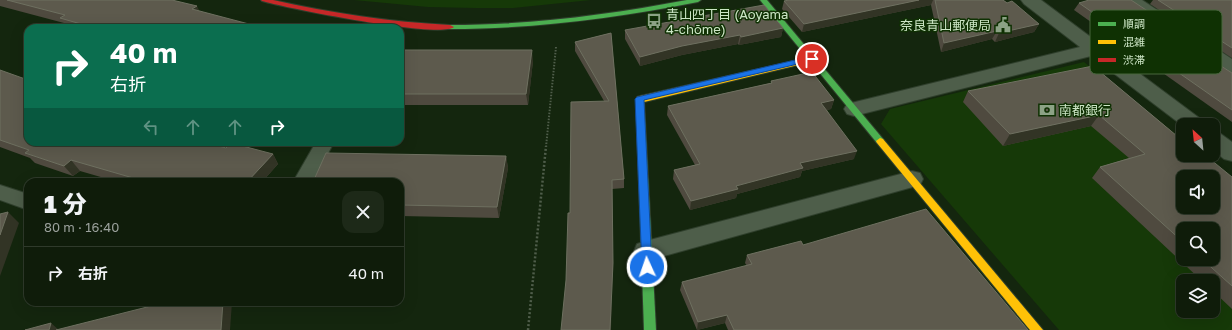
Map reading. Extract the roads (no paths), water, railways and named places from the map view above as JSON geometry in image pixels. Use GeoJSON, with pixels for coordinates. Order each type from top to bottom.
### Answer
{"type":"FeatureCollection","features":[{"type":"Feature","properties":{"kind":"street"},"geometry":{"type":"LineString","coordinates":[[264,0],[296,9],[381,24]]}},
{"type":"Feature","properties":{"kind":"street"},"geometry":{"type":"LineString","coordinates":[[404,25],[499,26],[557,22],[591,19],[698,0]]}},
{"type":"Feature","properties":{"kind":"street"},"geometry":{"type":"LineString","coordinates":[[763,0],[1037,330]]}},
{"type":"Feature","properties":{"kind":"street"},"geometry":{"type":"LineString","coordinates":[[1030,0],[1090,45]]}},
{"type":"Feature","properties":{"kind":"street"},"geometry":{"type":"LineString","coordinates":[[1131,0],[1146,10]]}},
{"type":"Feature","properties":{"kind":"street"},"geometry":{"type":"LineString","coordinates":[[854,109],[1090,50]]}},
{"type":"Feature","properties":{"kind":"street"},"geometry":{"type":"LineString","coordinates":[[650,330],[640,99],[812,59]]}},
{"type":"Feature","properties":{"kind":"street"},"geometry":{"type":"LineString","coordinates":[[1222,61],[1232,68]]}},
{"type":"Feature","properties":{"kind":"street"},"geometry":{"type":"LineString","coordinates":[[1128,74],[1186,118]]}},
{"type":"Feature","properties":{"kind":"street"},"geometry":{"type":"LineString","coordinates":[[1220,145],[1232,154]]}},
{"type":"Feature","properties":{"kind":"street"},"geometry":{"type":"LineString","coordinates":[[646,251],[912,179]]}},
{"type":"Feature","properties":{"kind":"lane"},"geometry":{"type":"LineString","coordinates":[[305,178],[323,146]]}},
{"type":"Feature","properties":{"kind":"lane"},"geometry":{"type":"LineString","coordinates":[[0,192],[24,201]]}},
{"type":"Feature","properties":{"kind":"place","name":"青山四丁目 (Aoyama 4-chōme)"},"geometry":{"type":"Point","coordinates":[654,21]}},
{"type":"Feature","properties":{"kind":"place","name":"奈良青山郵便局"},"geometry":{"type":"Point","coordinates":[1003,25]}},
{"type":"Feature","properties":{"kind":"place","name":"南都銀行"},"geometry":{"type":"Point","coordinates":[1047,110]}}]}
